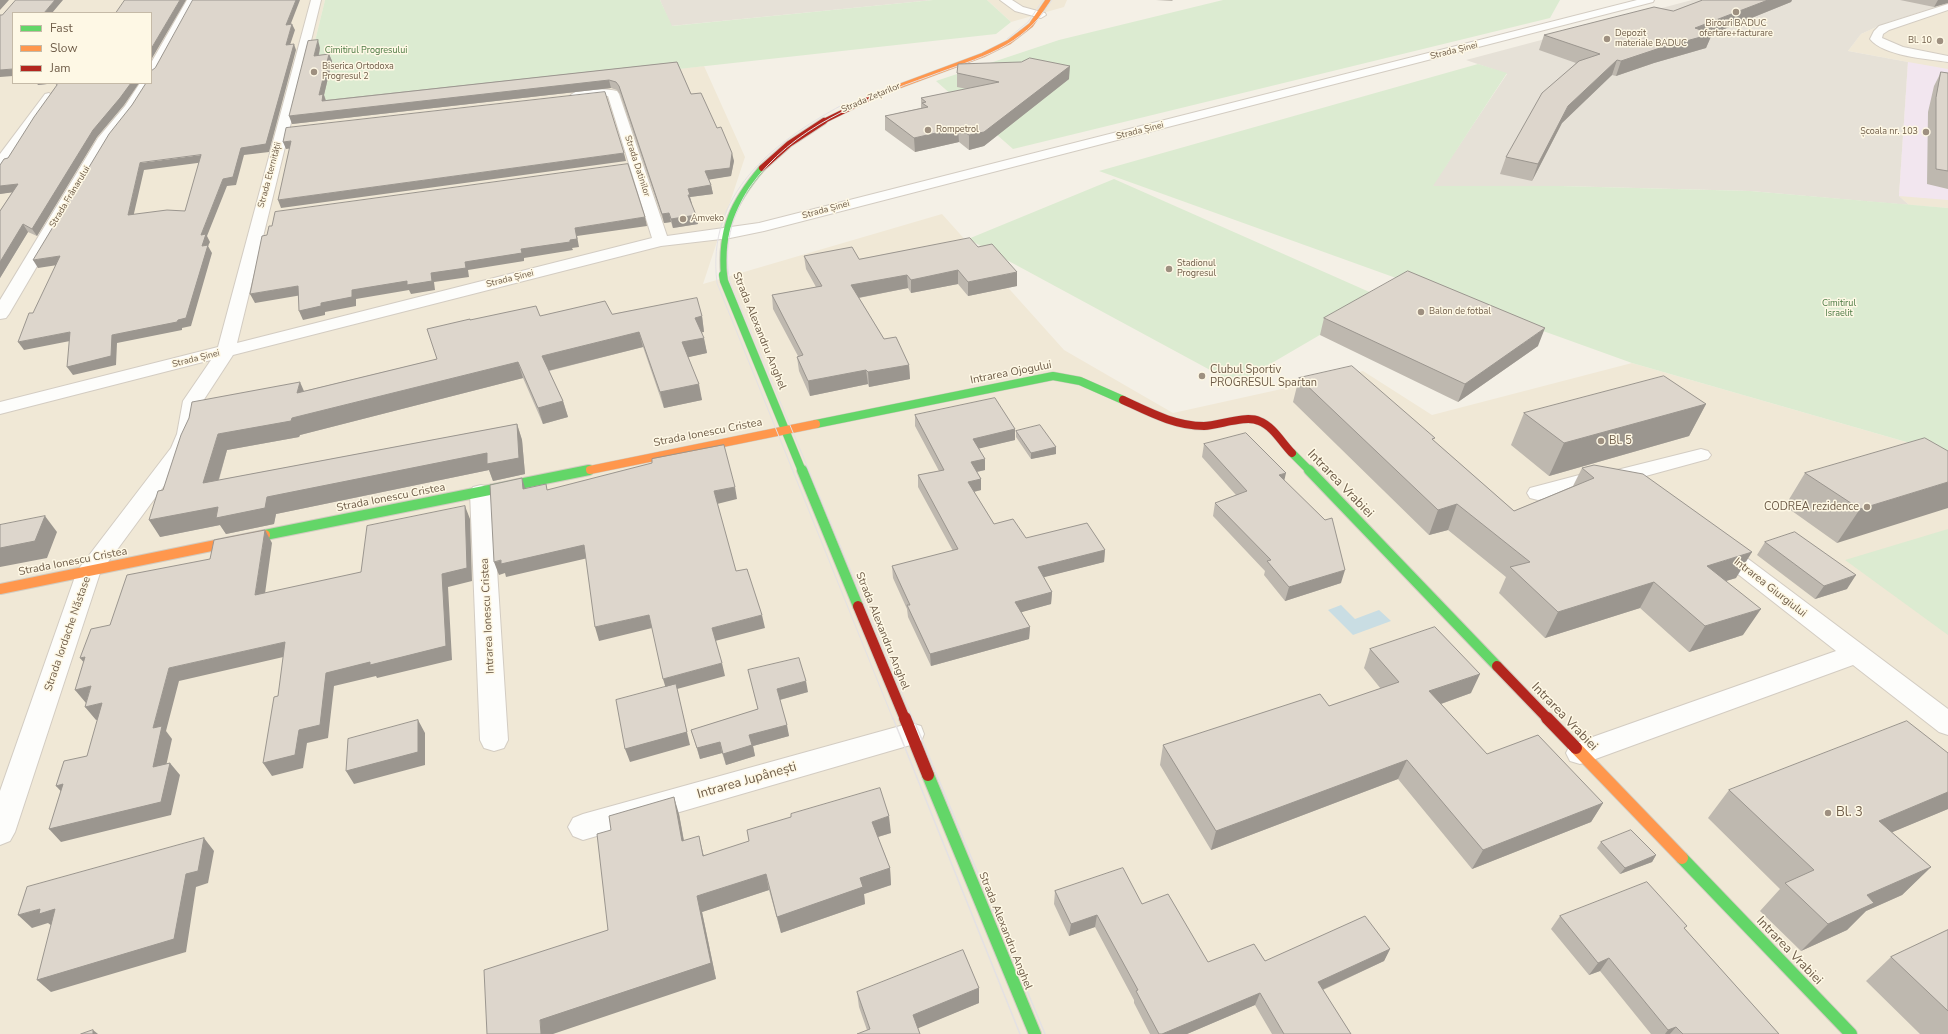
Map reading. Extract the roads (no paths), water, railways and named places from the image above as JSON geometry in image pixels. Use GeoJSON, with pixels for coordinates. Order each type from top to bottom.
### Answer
{"type":"FeatureCollection","features":[{"type":"Feature","properties":{"kind":"main road","name":"Strada Zețarilor"},"geometry":{"type":"LineString","coordinates":[[724,234],[732,209],[742,191],[773,157],[793,141],[840,111],[863,100],[999,48],[1025,32],[1041,15],[1048,0]]}},
{"type":"Feature","properties":{"kind":"main road","name":"Strada Alexandru Anghel"},"geometry":{"type":"LineString","coordinates":[[724,234],[720,261],[724,281],[1035,1034]]}},
{"type":"Feature","properties":{"kind":"main road","name":"Intrarea Ojogului"},"geometry":{"type":"LineString","coordinates":[[786,430],[1053,376],[1065,376],[1076,379],[1174,423],[1196,426],[1247,419],[1258,420]]}},
{"type":"Feature","properties":{"kind":"main road","name":"Intrarea Vrabiei"},"geometry":{"type":"LineString","coordinates":[[1258,420],[1265,425],[1852,1034]]}},
{"type":"Feature","properties":{"kind":"main road","name":"Strada Ionescu Cristea"},"geometry":{"type":"LineString","coordinates":[[0,589],[786,430]]}},
{"type":"Feature","properties":{"kind":"street"},"geometry":{"type":"LineString","coordinates":[[152,72],[192,0]]}},
{"type":"Feature","properties":{"kind":"street","name":"Strada Eternității"},"geometry":{"type":"LineString","coordinates":[[226,351],[259,217],[316,0]]}},
{"type":"Feature","properties":{"kind":"street"},"geometry":{"type":"LineString","coordinates":[[1005,0],[1019,9],[1041,15]]}},
{"type":"Feature","properties":{"kind":"street","name":"Strada Șinei"},"geometry":{"type":"LineString","coordinates":[[0,408],[661,241],[724,234],[759,228],[1649,0]]}},
{"type":"Feature","properties":{"kind":"street"},"geometry":{"type":"LineString","coordinates":[[1948,7],[1885,28],[1879,31],[1876,36],[1876,39],[1885,44],[1948,59]]}},
{"type":"Feature","properties":{"kind":"street"},"geometry":{"type":"LineString","coordinates":[[1935,56],[1948,55]]}},
{"type":"Feature","properties":{"kind":"street","name":"Strada Frânarului"},"geometry":{"type":"LineString","coordinates":[[0,314],[105,138],[130,108],[145,84]]}},
{"type":"Feature","properties":{"kind":"street"},"geometry":{"type":"LineString","coordinates":[[0,164],[53,91]]}},
{"type":"Feature","properties":{"kind":"street","name":"Strada Datinilor"},"geometry":{"type":"LineString","coordinates":[[563,97],[614,94],[629,166],[661,241]]}},
{"type":"Feature","properties":{"kind":"street"},"geometry":{"type":"LineString","coordinates":[[282,131],[298,129]]}},
{"type":"Feature","properties":{"kind":"street"},"geometry":{"type":"LineString","coordinates":[[259,217],[276,214]]}},
{"type":"Feature","properties":{"kind":"street","name":"Strada Iordache Năstase"},"geometry":{"type":"LineString","coordinates":[[0,832],[89,571],[181,449],[187,434],[193,401],[226,351]]}},
{"type":"Feature","properties":{"kind":"street"},"geometry":{"type":"LineString","coordinates":[[1538,493],[1605,475],[1620,476],[1701,455]]}},
{"type":"Feature","properties":{"kind":"street"},"geometry":{"type":"LineString","coordinates":[[1620,476],[1634,482],[1647,492]]}},
{"type":"Feature","properties":{"kind":"street","name":"Intrarea Ionescu Cristea"},"geometry":{"type":"LineString","coordinates":[[481,492],[494,740]]}},
{"type":"Feature","properties":{"kind":"street","name":"Intrarea Giurgiului"},"geometry":{"type":"LineString","coordinates":[[1704,536],[1855,654],[1948,724]]}},
{"type":"Feature","properties":{"kind":"street"},"geometry":{"type":"LineString","coordinates":[[1580,753],[1855,654]]}},
{"type":"Feature","properties":{"kind":"street","name":"Intrarea Jupânești"},"geometry":{"type":"LineString","coordinates":[[583,827],[911,734]]}},
{"type":"Feature","properties":{"kind":"tram line"},"geometry":{"type":"LineString","coordinates":[[1007,39],[1028,22],[1043,0]]}},
{"type":"Feature","properties":{"kind":"tram line"},"geometry":{"type":"LineString","coordinates":[[913,719],[730,282],[728,269],[728,245],[730,233],[738,209],[750,187],[767,166],[786,148],[808,132],[855,106],[905,85],[983,57],[1013,41],[1040,17],[1052,0]]}},
{"type":"Feature","properties":{"kind":"tram line"},"geometry":{"type":"LineString","coordinates":[[842,105],[791,136],[749,175],[733,198],[722,223],[716,251],[717,283],[893,719]]}},
{"type":"Feature","properties":{"kind":"tram line"},"geometry":{"type":"LineString","coordinates":[[893,718],[1020,1034]]}},
{"type":"Feature","properties":{"kind":"tram line"},"geometry":{"type":"LineString","coordinates":[[913,718],[1045,1034]]}},
{"type":"Feature","properties":{"kind":"place","name":"Birouri BADUC ofertare+facturare"},"geometry":{"type":"Point","coordinates":[1736,12]}},
{"type":"Feature","properties":{"kind":"place","name":"Depozit materiale BADUC"},"geometry":{"type":"Point","coordinates":[1607,39]}},
{"type":"Feature","properties":{"kind":"place","name":"Bl. 10"},"geometry":{"type":"Point","coordinates":[1940,41]}},
{"type":"Feature","properties":{"kind":"place","name":"Biserica Ortodoxa Progresul 2"},"geometry":{"type":"Point","coordinates":[314,72]}},
{"type":"Feature","properties":{"kind":"place","name":"Rompetrol"},"geometry":{"type":"Point","coordinates":[928,130]}},
{"type":"Feature","properties":{"kind":"place","name":"Școala nr. 103"},"geometry":{"type":"Point","coordinates":[1926,132]}},
{"type":"Feature","properties":{"kind":"place","name":"Amveko"},"geometry":{"type":"Point","coordinates":[683,219]}},
{"type":"Feature","properties":{"kind":"place","name":"Stadionul Progresul"},"geometry":{"type":"Point","coordinates":[1169,269]}},
{"type":"Feature","properties":{"kind":"place","name":"Balon de fotbal"},"geometry":{"type":"Point","coordinates":[1421,312]}},
{"type":"Feature","properties":{"kind":"place","name":"Clubul Sportiv PROGRESUL Spartan"},"geometry":{"type":"Point","coordinates":[1202,376]}},
{"type":"Feature","properties":{"kind":"place","name":"Bl. 5"},"geometry":{"type":"Point","coordinates":[1601,441]}},
{"type":"Feature","properties":{"kind":"place","name":"CODREA rezidence"},"geometry":{"type":"Point","coordinates":[1867,507]}},
{"type":"Feature","properties":{"kind":"place","name":"Bl. 3"},"geometry":{"type":"Point","coordinates":[1828,813]}},
{"type":"Feature","properties":{"kind":"park label","name":"Cimitirul Progresului"},"geometry":{"type":"Point","coordinates":[366,51]}},
{"type":"Feature","properties":{"kind":"park label","name":"Cimitirul Israelit"},"geometry":{"type":"Point","coordinates":[1839,310]}}]}
